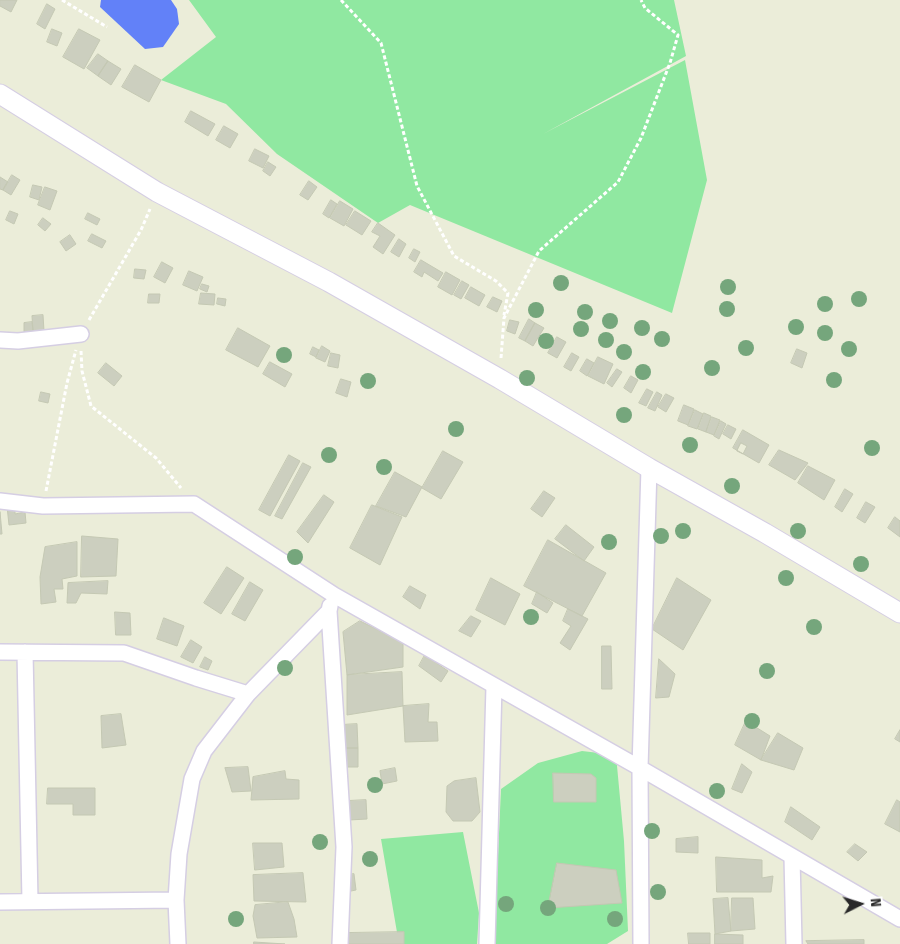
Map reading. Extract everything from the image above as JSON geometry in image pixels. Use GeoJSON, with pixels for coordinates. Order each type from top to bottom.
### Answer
{"type":"FeatureCollection","features":[{"type":"Feature","properties":{"kind":"street"},"geometry":{"type":"LineString","coordinates":[[0,94],[157,192],[329,282],[500,379],[649,468],[765,533],[900,613]]}},
{"type":"Feature","properties":{"kind":"street"},"geometry":{"type":"LineString","coordinates":[[0,340],[81,334]]}},
{"type":"Feature","properties":{"kind":"street"},"geometry":{"type":"LineString","coordinates":[[0,344],[18,340]]}},
{"type":"Feature","properties":{"kind":"street"},"geometry":{"type":"LineString","coordinates":[[641,944],[640,768],[649,468]]}},
{"type":"Feature","properties":{"kind":"street"},"geometry":{"type":"LineString","coordinates":[[0,501],[43,506],[194,504],[334,595],[640,768],[900,919]]}},
{"type":"Feature","properties":{"kind":"street"},"geometry":{"type":"LineString","coordinates":[[334,595],[329,611],[344,847],[340,944]]}},
{"type":"Feature","properties":{"kind":"street"},"geometry":{"type":"LineString","coordinates":[[178,944],[176,900],[179,854],[192,779],[204,752],[248,694],[329,611]]}},
{"type":"Feature","properties":{"kind":"street"},"geometry":{"type":"LineString","coordinates":[[0,652],[124,653],[248,694]]}},
{"type":"Feature","properties":{"kind":"street"},"geometry":{"type":"LineString","coordinates":[[25,652],[30,901]]}},
{"type":"Feature","properties":{"kind":"street"},"geometry":{"type":"LineString","coordinates":[[487,944],[494,686]]}},
{"type":"Feature","properties":{"kind":"street"},"geometry":{"type":"LineString","coordinates":[[792,857],[794,944]]}},
{"type":"Feature","properties":{"kind":"street"},"geometry":{"type":"LineString","coordinates":[[0,902],[176,900]]}},
{"type":"Feature","properties":{"kind":"path"},"geometry":{"type":"LineString","coordinates":[[62,0],[107,27]]}},
{"type":"Feature","properties":{"kind":"path"},"geometry":{"type":"LineString","coordinates":[[341,0],[381,43],[417,186],[454,256],[496,281],[508,292],[504,318],[500,379]]}},
{"type":"Feature","properties":{"kind":"path"},"geometry":{"type":"LineString","coordinates":[[504,318],[539,250],[618,182],[641,138],[670,63],[678,35],[645,8],[641,0]]}},
{"type":"Feature","properties":{"kind":"path"},"geometry":{"type":"LineString","coordinates":[[81,334],[82,371],[91,406],[156,458],[194,504]]}},
{"type":"Feature","properties":{"kind":"green space"},"geometry":{"type":"Polygon","coordinates":[[[189,0],[674,0],[686,56],[543,134],[685,60],[707,180],[672,313],[410,205],[378,223],[277,154],[226,104],[161,80],[216,37],[189,0]]]}},
{"type":"Feature","properties":{"kind":"green space"},"geometry":{"type":"Polygon","coordinates":[[[582,751],[616,755],[624,841],[628,931],[607,944],[494,944],[501,789],[538,763],[582,751]]]}},
{"type":"Feature","properties":{"kind":"green space"},"geometry":{"type":"Polygon","coordinates":[[[463,832],[479,913],[477,944],[399,944],[381,839],[463,832]]]}},
{"type":"Feature","properties":{"kind":"water"},"geometry":{"type":"Polygon","coordinates":[[[101,0],[171,0],[177,9],[179,24],[163,47],[145,49],[100,7],[101,0]]]}},
{"type":"Feature","properties":{"kind":"building"},"geometry":{"type":"Polygon","coordinates":[[[0,0],[17,0],[11,12],[0,6],[0,0]]]}},
{"type":"Feature","properties":{"kind":"building"},"geometry":{"type":"Polygon","coordinates":[[[47,4],[55,9],[45,29],[37,24],[47,4]]]}},
{"type":"Feature","properties":{"kind":"building"},"geometry":{"type":"Polygon","coordinates":[[[52,29],[62,33],[57,46],[47,42],[52,29]]]}},
{"type":"Feature","properties":{"kind":"building"},"geometry":{"type":"Polygon","coordinates":[[[79,29],[100,40],[84,69],[63,57],[79,29]]]}},
{"type":"Feature","properties":{"kind":"building"},"geometry":{"type":"Polygon","coordinates":[[[98,54],[108,61],[98,76],[87,68],[98,54]]]}},
{"type":"Feature","properties":{"kind":"building"},"geometry":{"type":"Polygon","coordinates":[[[108,61],[121,69],[111,85],[98,76],[108,61]]]}},
{"type":"Feature","properties":{"kind":"building"},"geometry":{"type":"Polygon","coordinates":[[[135,65],[161,80],[149,102],[122,87],[135,65]]]}},
{"type":"Feature","properties":{"kind":"building"},"geometry":{"type":"Polygon","coordinates":[[[191,111],[215,124],[208,136],[185,122],[191,111]]]}},
{"type":"Feature","properties":{"kind":"building"},"geometry":{"type":"Polygon","coordinates":[[[224,126],[238,134],[230,148],[216,140],[224,126]]]}},
{"type":"Feature","properties":{"kind":"building"},"geometry":{"type":"Polygon","coordinates":[[[255,149],[269,156],[263,168],[249,161],[255,149]]]}},
{"type":"Feature","properties":{"kind":"building"},"geometry":{"type":"Polygon","coordinates":[[[268,162],[276,167],[270,176],[263,171],[268,162]]]}},
{"type":"Feature","properties":{"kind":"building"},"geometry":{"type":"Polygon","coordinates":[[[12,175],[20,180],[11,195],[3,190],[12,175]]]}},
{"type":"Feature","properties":{"kind":"building"},"geometry":{"type":"Polygon","coordinates":[[[0,177],[8,182],[3,190],[0,189],[0,177]]]}},
{"type":"Feature","properties":{"kind":"building"},"geometry":{"type":"Polygon","coordinates":[[[309,181],[317,187],[308,200],[300,195],[309,181]]]}},
{"type":"Feature","properties":{"kind":"building"},"geometry":{"type":"Polygon","coordinates":[[[33,185],[42,187],[39,200],[30,197],[33,185]]]}},
{"type":"Feature","properties":{"kind":"building"},"geometry":{"type":"Polygon","coordinates":[[[45,187],[57,191],[50,210],[38,205],[45,187]]]}},
{"type":"Feature","properties":{"kind":"building"},"geometry":{"type":"Polygon","coordinates":[[[331,200],[337,204],[329,218],[323,214],[331,200]]]}},
{"type":"Feature","properties":{"kind":"building"},"geometry":{"type":"Polygon","coordinates":[[[340,201],[353,209],[344,226],[330,218],[340,201]]]}},
{"type":"Feature","properties":{"kind":"building"},"geometry":{"type":"Polygon","coordinates":[[[10,211],[18,214],[14,224],[6,220],[10,211]]]}},
{"type":"Feature","properties":{"kind":"building"},"geometry":{"type":"Polygon","coordinates":[[[355,211],[371,221],[362,235],[346,225],[355,211]]]}},
{"type":"Feature","properties":{"kind":"building"},"geometry":{"type":"Polygon","coordinates":[[[88,213],[100,219],[97,225],[85,219],[88,213]]]}},
{"type":"Feature","properties":{"kind":"building"},"geometry":{"type":"Polygon","coordinates":[[[43,218],[51,224],[45,231],[38,225],[43,218]]]}},
{"type":"Feature","properties":{"kind":"building"},"geometry":{"type":"Polygon","coordinates":[[[378,223],[395,235],[383,254],[373,247],[380,236],[372,232],[378,223]]]}},
{"type":"Feature","properties":{"kind":"building"},"geometry":{"type":"Polygon","coordinates":[[[92,234],[106,241],[102,248],[88,241],[92,234]]]}},
{"type":"Feature","properties":{"kind":"building"},"geometry":{"type":"Polygon","coordinates":[[[70,235],[76,244],[66,251],[60,242],[70,235]]]}},
{"type":"Feature","properties":{"kind":"building"},"geometry":{"type":"Polygon","coordinates":[[[399,239],[406,244],[399,257],[391,252],[399,239]]]}},
{"type":"Feature","properties":{"kind":"building"},"geometry":{"type":"Polygon","coordinates":[[[414,249],[420,252],[415,262],[409,258],[414,249]]]}},
{"type":"Feature","properties":{"kind":"building"},"geometry":{"type":"Polygon","coordinates":[[[421,260],[443,273],[438,281],[424,272],[422,277],[414,272],[421,260]]]}},
{"type":"Feature","properties":{"kind":"building"},"geometry":{"type":"Polygon","coordinates":[[[162,262],[173,268],[165,283],[154,277],[162,262]]]}},
{"type":"Feature","properties":{"kind":"building"},"geometry":{"type":"Polygon","coordinates":[[[135,269],[146,270],[144,279],[134,278],[135,269]]]}},
{"type":"Feature","properties":{"kind":"building"},"geometry":{"type":"Polygon","coordinates":[[[189,271],[203,277],[197,291],[183,285],[189,271]]]}},
{"type":"Feature","properties":{"kind":"building"},"geometry":{"type":"Polygon","coordinates":[[[446,272],[460,280],[452,295],[438,287],[446,272]]]}},
{"type":"Feature","properties":{"kind":"building"},"geometry":{"type":"Polygon","coordinates":[[[462,281],[469,285],[461,299],[454,295],[462,281]]]}},
{"type":"Feature","properties":{"kind":"building"},"geometry":{"type":"Polygon","coordinates":[[[202,284],[209,286],[207,292],[200,289],[202,284]]]}},
{"type":"Feature","properties":{"kind":"building"},"geometry":{"type":"Polygon","coordinates":[[[471,287],[485,295],[479,306],[465,298],[471,287]]]}},
{"type":"Feature","properties":{"kind":"building"},"geometry":{"type":"Polygon","coordinates":[[[201,293],[215,294],[214,305],[199,304],[201,293]]]}},
{"type":"Feature","properties":{"kind":"building"},"geometry":{"type":"Polygon","coordinates":[[[149,294],[160,294],[159,303],[148,303],[149,294]]]}},
{"type":"Feature","properties":{"kind":"building"},"geometry":{"type":"Polygon","coordinates":[[[493,297],[502,301],[497,312],[487,307],[493,297]]]}},
{"type":"Feature","properties":{"kind":"building"},"geometry":{"type":"Polygon","coordinates":[[[218,298],[226,299],[225,306],[217,304],[218,298]]]}},
{"type":"Feature","properties":{"kind":"building"},"geometry":{"type":"Polygon","coordinates":[[[43,315],[44,331],[33,331],[32,316],[43,315]]]}},
{"type":"Feature","properties":{"kind":"building"},"geometry":{"type":"Polygon","coordinates":[[[529,319],[535,323],[525,341],[519,338],[529,319]]]}},
{"type":"Feature","properties":{"kind":"building"},"geometry":{"type":"Polygon","coordinates":[[[510,320],[519,322],[515,334],[507,331],[510,320]]]}},
{"type":"Feature","properties":{"kind":"building"},"geometry":{"type":"Polygon","coordinates":[[[32,322],[33,331],[24,332],[24,323],[32,322]]]}},
{"type":"Feature","properties":{"kind":"building"},"geometry":{"type":"Polygon","coordinates":[[[535,323],[544,328],[533,346],[525,341],[535,323]]]}},
{"type":"Feature","properties":{"kind":"building"},"geometry":{"type":"Polygon","coordinates":[[[238,328],[270,346],[258,367],[226,350],[238,328]]]}},
{"type":"Feature","properties":{"kind":"building"},"geometry":{"type":"Polygon","coordinates":[[[557,337],[566,342],[557,358],[548,353],[557,337]]]}},
{"type":"Feature","properties":{"kind":"building"},"geometry":{"type":"Polygon","coordinates":[[[322,346],[330,351],[325,362],[316,358],[322,346]]]}},
{"type":"Feature","properties":{"kind":"building"},"geometry":{"type":"Polygon","coordinates":[[[313,347],[319,350],[316,357],[310,354],[313,347]]]}},
{"type":"Feature","properties":{"kind":"building"},"geometry":{"type":"Polygon","coordinates":[[[797,349],[807,353],[802,368],[791,363],[797,349]]]}},
{"type":"Feature","properties":{"kind":"building"},"geometry":{"type":"Polygon","coordinates":[[[331,353],[340,355],[338,368],[328,366],[331,353]]]}},
{"type":"Feature","properties":{"kind":"building"},"geometry":{"type":"Polygon","coordinates":[[[572,353],[579,357],[571,371],[564,367],[572,353]]]}},
{"type":"Feature","properties":{"kind":"building"},"geometry":{"type":"Polygon","coordinates":[[[598,357],[613,364],[604,384],[588,376],[598,357]]]}},
{"type":"Feature","properties":{"kind":"building"},"geometry":{"type":"Polygon","coordinates":[[[587,359],[594,363],[587,376],[580,371],[587,359]]]}},
{"type":"Feature","properties":{"kind":"building"},"geometry":{"type":"Polygon","coordinates":[[[270,362],[292,374],[285,387],[263,374],[270,362]]]}},
{"type":"Feature","properties":{"kind":"building"},"geometry":{"type":"Polygon","coordinates":[[[106,363],[122,376],[114,386],[98,373],[106,363]]]}},
{"type":"Feature","properties":{"kind":"building"},"geometry":{"type":"Polygon","coordinates":[[[617,369],[622,372],[612,387],[607,383],[617,369]]]}},
{"type":"Feature","properties":{"kind":"building"},"geometry":{"type":"Polygon","coordinates":[[[631,376],[638,380],[631,393],[624,388],[631,376]]]}},
{"type":"Feature","properties":{"kind":"building"},"geometry":{"type":"Polygon","coordinates":[[[341,379],[351,382],[347,397],[336,393],[341,379]]]}},
{"type":"Feature","properties":{"kind":"building"},"geometry":{"type":"Polygon","coordinates":[[[647,389],[653,392],[646,406],[639,403],[647,389]]]}},
{"type":"Feature","properties":{"kind":"building"},"geometry":{"type":"Polygon","coordinates":[[[41,392],[50,394],[48,403],[39,401],[41,392]]]}},
{"type":"Feature","properties":{"kind":"building"},"geometry":{"type":"Polygon","coordinates":[[[657,392],[662,395],[655,411],[648,408],[657,392]]]}},
{"type":"Feature","properties":{"kind":"building"},"geometry":{"type":"Polygon","coordinates":[[[666,394],[674,398],[666,412],[658,407],[666,394]]]}},
{"type":"Feature","properties":{"kind":"building"},"geometry":{"type":"Polygon","coordinates":[[[684,405],[694,409],[688,425],[678,421],[684,405]]]}},
{"type":"Feature","properties":{"kind":"building"},"geometry":{"type":"Polygon","coordinates":[[[695,410],[703,414],[697,429],[688,426],[695,410]]]}},
{"type":"Feature","properties":{"kind":"building"},"geometry":{"type":"Polygon","coordinates":[[[704,413],[711,416],[706,432],[698,429],[704,413]]]}},
{"type":"Feature","properties":{"kind":"building"},"geometry":{"type":"Polygon","coordinates":[[[712,417],[720,420],[714,435],[706,432],[712,417]]]}},
{"type":"Feature","properties":{"kind":"building"},"geometry":{"type":"Polygon","coordinates":[[[721,421],[726,424],[719,439],[714,436],[721,421]]]}},
{"type":"Feature","properties":{"kind":"building"},"geometry":{"type":"Polygon","coordinates":[[[728,425],[736,429],[731,439],[723,434],[728,425]]]}},
{"type":"Feature","properties":{"kind":"building"},"geometry":{"type":"Polygon","coordinates":[[[743,430],[769,445],[759,463],[733,448],[743,430]]]}},
{"type":"Feature","properties":{"kind":"building"},"geometry":{"type":"Polygon","coordinates":[[[741,443],[747,446],[743,454],[737,451],[741,443]]]}},
{"type":"Feature","properties":{"kind":"building"},"geometry":{"type":"Polygon","coordinates":[[[779,450],[808,463],[795,480],[769,465],[779,450]]]}},
{"type":"Feature","properties":{"kind":"building"},"geometry":{"type":"Polygon","coordinates":[[[443,451],[463,462],[441,499],[422,488],[443,451]]]}},
{"type":"Feature","properties":{"kind":"building"},"geometry":{"type":"Polygon","coordinates":[[[289,455],[300,461],[270,516],[259,510],[289,455]]]}},
{"type":"Feature","properties":{"kind":"building"},"geometry":{"type":"Polygon","coordinates":[[[303,463],[311,467],[282,519],[275,516],[303,463]]]}},
{"type":"Feature","properties":{"kind":"building"},"geometry":{"type":"Polygon","coordinates":[[[808,466],[835,480],[824,500],[798,483],[808,466]]]}},
{"type":"Feature","properties":{"kind":"building"},"geometry":{"type":"Polygon","coordinates":[[[395,472],[422,487],[406,517],[376,506],[395,472]]]}},
{"type":"Feature","properties":{"kind":"building"},"geometry":{"type":"Polygon","coordinates":[[[845,489],[853,494],[842,512],[835,507],[845,489]]]}},
{"type":"Feature","properties":{"kind":"building"},"geometry":{"type":"Polygon","coordinates":[[[544,491],[555,498],[542,517],[531,509],[544,491]]]}},
{"type":"Feature","properties":{"kind":"building"},"geometry":{"type":"Polygon","coordinates":[[[324,495],[334,502],[308,543],[297,532],[324,495]]]}},
{"type":"Feature","properties":{"kind":"building"},"geometry":{"type":"Polygon","coordinates":[[[866,502],[875,507],[865,523],[857,518],[866,502]]]}},
{"type":"Feature","properties":{"kind":"building"},"geometry":{"type":"Polygon","coordinates":[[[15,505],[15,514],[25,512],[26,523],[9,525],[7,506],[15,505]]]}},
{"type":"Feature","properties":{"kind":"building"},"geometry":{"type":"Polygon","coordinates":[[[372,505],[402,517],[380,565],[350,548],[372,505]]]}},
{"type":"Feature","properties":{"kind":"building"},"geometry":{"type":"Polygon","coordinates":[[[0,512],[2,534],[0,534],[0,512]]]}},
{"type":"Feature","properties":{"kind":"building"},"geometry":{"type":"Polygon","coordinates":[[[895,517],[900,521],[900,537],[888,528],[895,517]]]}},
{"type":"Feature","properties":{"kind":"building"},"geometry":{"type":"Polygon","coordinates":[[[566,525],[594,547],[584,561],[555,539],[566,525]]]}},
{"type":"Feature","properties":{"kind":"building"},"geometry":{"type":"Polygon","coordinates":[[[82,536],[118,539],[116,576],[81,577],[82,536]]]}},
{"type":"Feature","properties":{"kind":"building"},"geometry":{"type":"Polygon","coordinates":[[[548,540],[606,573],[582,616],[524,586],[548,540]]]}},
{"type":"Feature","properties":{"kind":"building"},"geometry":{"type":"Polygon","coordinates":[[[77,542],[77,576],[62,579],[63,589],[54,589],[56,602],[41,604],[40,577],[45,547],[77,542]]]}},
{"type":"Feature","properties":{"kind":"building"},"geometry":{"type":"Polygon","coordinates":[[[227,567],[244,578],[221,614],[204,603],[227,567]]]}},
{"type":"Feature","properties":{"kind":"building"},"geometry":{"type":"Polygon","coordinates":[[[491,578],[520,594],[505,625],[476,610],[491,578]]]}},
{"type":"Feature","properties":{"kind":"building"},"geometry":{"type":"Polygon","coordinates":[[[677,578],[711,600],[683,650],[652,629],[677,578]]]}},
{"type":"Feature","properties":{"kind":"building"},"geometry":{"type":"Polygon","coordinates":[[[108,581],[107,594],[81,593],[76,603],[67,603],[68,583],[108,581]]]}},
{"type":"Feature","properties":{"kind":"building"},"geometry":{"type":"Polygon","coordinates":[[[250,582],[263,590],[245,621],[232,614],[250,582]]]}},
{"type":"Feature","properties":{"kind":"building"},"geometry":{"type":"Polygon","coordinates":[[[410,586],[426,595],[420,609],[403,597],[410,586]]]}},
{"type":"Feature","properties":{"kind":"building"},"geometry":{"type":"Polygon","coordinates":[[[537,592],[553,603],[547,613],[532,604],[537,592]]]}},
{"type":"Feature","properties":{"kind":"building"},"geometry":{"type":"Polygon","coordinates":[[[568,609],[588,619],[570,650],[560,643],[571,626],[563,621],[568,609]]]}},
{"type":"Feature","properties":{"kind":"building"},"geometry":{"type":"Polygon","coordinates":[[[115,612],[130,613],[131,635],[116,635],[115,612]]]}},
{"type":"Feature","properties":{"kind":"building"},"geometry":{"type":"Polygon","coordinates":[[[471,616],[481,621],[471,637],[459,631],[471,616]]]}},
{"type":"Feature","properties":{"kind":"building"},"geometry":{"type":"Polygon","coordinates":[[[164,618],[184,626],[177,646],[157,639],[164,618]]]}},
{"type":"Feature","properties":{"kind":"building"},"geometry":{"type":"Polygon","coordinates":[[[360,621],[403,642],[403,667],[347,675],[343,632],[360,621]]]}},
{"type":"Feature","properties":{"kind":"building"},"geometry":{"type":"Polygon","coordinates":[[[191,640],[202,647],[193,663],[181,657],[191,640]]]}},
{"type":"Feature","properties":{"kind":"building"},"geometry":{"type":"Polygon","coordinates":[[[602,646],[611,646],[612,689],[602,689],[602,646]]]}},
{"type":"Feature","properties":{"kind":"building"},"geometry":{"type":"Polygon","coordinates":[[[425,655],[448,671],[441,682],[419,666],[425,655]]]}},
{"type":"Feature","properties":{"kind":"building"},"geometry":{"type":"Polygon","coordinates":[[[205,657],[212,661],[208,670],[200,667],[205,657]]]}},
{"type":"Feature","properties":{"kind":"building"},"geometry":{"type":"Polygon","coordinates":[[[659,659],[675,674],[669,697],[656,698],[659,659]]]}},
{"type":"Feature","properties":{"kind":"building"},"geometry":{"type":"Polygon","coordinates":[[[402,672],[403,706],[347,715],[347,675],[402,672]]]}},
{"type":"Feature","properties":{"kind":"building"},"geometry":{"type":"Polygon","coordinates":[[[429,704],[428,722],[437,722],[438,741],[405,742],[403,706],[429,704]]]}},
{"type":"Feature","properties":{"kind":"building"},"geometry":{"type":"Polygon","coordinates":[[[121,714],[126,745],[102,748],[101,716],[121,714]]]}},
{"type":"Feature","properties":{"kind":"building"},"geometry":{"type":"Polygon","coordinates":[[[746,721],[770,736],[761,760],[735,745],[746,721]]]}},
{"type":"Feature","properties":{"kind":"building"},"geometry":{"type":"Polygon","coordinates":[[[357,724],[358,748],[344,748],[341,725],[357,724]]]}},
{"type":"Feature","properties":{"kind":"building"},"geometry":{"type":"Polygon","coordinates":[[[900,730],[900,742],[895,739],[900,730]]]}},
{"type":"Feature","properties":{"kind":"building"},"geometry":{"type":"Polygon","coordinates":[[[778,733],[803,748],[794,770],[761,760],[778,733]]]}},
{"type":"Feature","properties":{"kind":"building"},"geometry":{"type":"Polygon","coordinates":[[[344,748],[358,748],[358,767],[344,767],[344,748]]]}},
{"type":"Feature","properties":{"kind":"building"},"geometry":{"type":"Polygon","coordinates":[[[742,764],[752,772],[742,793],[732,789],[742,764]]]}},
{"type":"Feature","properties":{"kind":"building"},"geometry":{"type":"Polygon","coordinates":[[[248,767],[251,791],[232,792],[225,768],[248,767]]]}},
{"type":"Feature","properties":{"kind":"building"},"geometry":{"type":"Polygon","coordinates":[[[395,768],[397,781],[382,784],[380,771],[395,768]]]}},
{"type":"Feature","properties":{"kind":"building"},"geometry":{"type":"Polygon","coordinates":[[[285,771],[286,779],[299,780],[299,799],[251,800],[253,777],[285,771]]]}},
{"type":"Feature","properties":{"kind":"building"},"geometry":{"type":"Polygon","coordinates":[[[553,773],[591,774],[596,778],[596,802],[554,802],[553,773]]]}},
{"type":"Feature","properties":{"kind":"building"},"geometry":{"type":"Polygon","coordinates":[[[476,778],[480,812],[472,821],[453,821],[446,812],[447,786],[454,781],[476,778]]]}},
{"type":"Feature","properties":{"kind":"building"},"geometry":{"type":"Polygon","coordinates":[[[48,788],[95,788],[95,815],[73,815],[73,804],[47,804],[48,788]]]}},
{"type":"Feature","properties":{"kind":"building"},"geometry":{"type":"Polygon","coordinates":[[[366,800],[367,819],[349,820],[348,801],[366,800]]]}},
{"type":"Feature","properties":{"kind":"building"},"geometry":{"type":"Polygon","coordinates":[[[897,800],[900,802],[900,832],[885,824],[897,800]]]}},
{"type":"Feature","properties":{"kind":"building"},"geometry":{"type":"Polygon","coordinates":[[[791,807],[820,827],[812,840],[785,822],[791,807]]]}},
{"type":"Feature","properties":{"kind":"building"},"geometry":{"type":"Polygon","coordinates":[[[698,837],[698,853],[676,852],[676,839],[698,837]]]}},
{"type":"Feature","properties":{"kind":"building"},"geometry":{"type":"Polygon","coordinates":[[[253,843],[282,843],[284,867],[255,870],[253,843]]]}},
{"type":"Feature","properties":{"kind":"building"},"geometry":{"type":"Polygon","coordinates":[[[855,844],[867,852],[858,861],[847,852],[855,844]]]}},
{"type":"Feature","properties":{"kind":"building"},"geometry":{"type":"Polygon","coordinates":[[[716,857],[762,860],[762,878],[773,876],[771,892],[717,892],[716,857]]]}},
{"type":"Feature","properties":{"kind":"building"},"geometry":{"type":"Polygon","coordinates":[[[557,863],[616,870],[622,903],[548,908],[557,863]]]}},
{"type":"Feature","properties":{"kind":"building"},"geometry":{"type":"Polygon","coordinates":[[[303,873],[306,902],[254,901],[253,875],[303,873]]]}},
{"type":"Feature","properties":{"kind":"building"},"geometry":{"type":"Polygon","coordinates":[[[354,874],[356,890],[346,892],[347,875],[354,874]]]}},
{"type":"Feature","properties":{"kind":"building"},"geometry":{"type":"Polygon","coordinates":[[[728,898],[731,931],[715,934],[713,899],[728,898]]]}},
{"type":"Feature","properties":{"kind":"building"},"geometry":{"type":"Polygon","coordinates":[[[732,898],[753,898],[755,929],[731,931],[732,898]]]}},
{"type":"Feature","properties":{"kind":"building"},"geometry":{"type":"Polygon","coordinates":[[[288,902],[294,919],[297,937],[257,938],[253,916],[255,905],[288,902]]]}},
{"type":"Feature","properties":{"kind":"building"},"geometry":{"type":"Polygon","coordinates":[[[404,932],[404,944],[347,944],[346,933],[404,932]]]}},
{"type":"Feature","properties":{"kind":"building"},"geometry":{"type":"Polygon","coordinates":[[[688,933],[710,933],[710,944],[689,944],[688,933]]]}},
{"type":"Feature","properties":{"kind":"building"},"geometry":{"type":"Polygon","coordinates":[[[715,934],[743,935],[743,944],[715,944],[715,934]]]}},
{"type":"Feature","properties":{"kind":"building"},"geometry":{"type":"Polygon","coordinates":[[[864,940],[864,944],[808,944],[806,941],[864,940]]]}},
{"type":"Feature","properties":{"kind":"building"},"geometry":{"type":"Polygon","coordinates":[[[254,942],[285,944],[254,944],[254,942]]]}}]}
